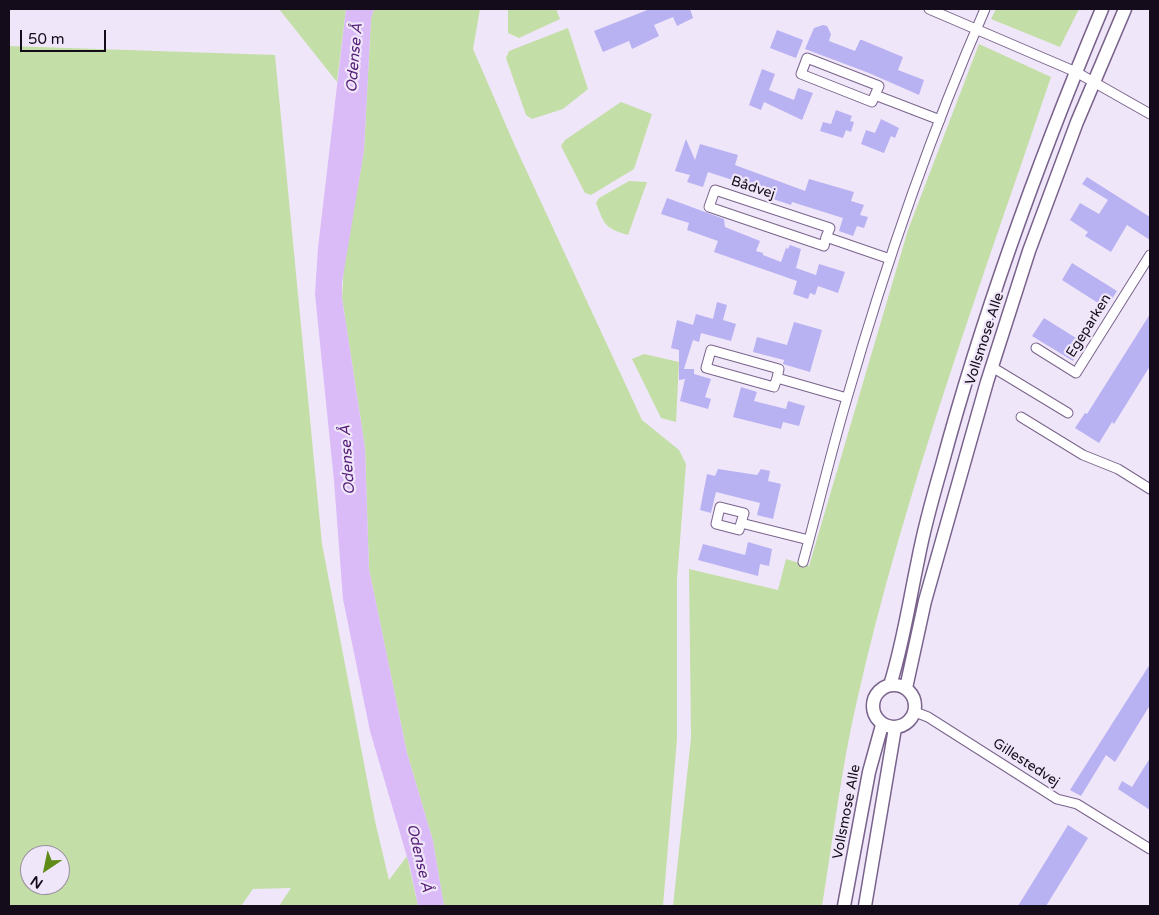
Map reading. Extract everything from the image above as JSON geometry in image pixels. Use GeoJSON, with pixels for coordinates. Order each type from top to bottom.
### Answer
{"type":"FeatureCollection","features":[{"type":"Feature","properties":{"kind":"street"},"geometry":{"type":"LineString","coordinates":[[929,9],[1076,72],[1150,114]]}},
{"type":"Feature","properties":{"kind":"street"},"geometry":{"type":"LineString","coordinates":[[803,562],[847,398],[890,258],[940,120],[985,9]]}},
{"type":"Feature","properties":{"kind":"street","name":"Vollsmose Alle"},"geometry":{"type":"LineString","coordinates":[[890,685],[898,658],[922,543],[967,377],[1010,244],[1102,9]]}},
{"type":"Feature","properties":{"kind":"street","name":"Vollsmose Alle"},"geometry":{"type":"LineString","coordinates":[[906,688],[925,601],[992,366],[1029,251],[1094,82],[1125,9]]}},
{"type":"Feature","properties":{"kind":"street"},"geometry":{"type":"LineString","coordinates":[[808,58],[878,86],[875,95],[872,102],[801,74],[808,58]]}},
{"type":"Feature","properties":{"kind":"street"},"geometry":{"type":"LineString","coordinates":[[875,95],[940,120]]}},
{"type":"Feature","properties":{"kind":"street","name":"Bådvej"},"geometry":{"type":"LineString","coordinates":[[715,190],[830,228],[826,237],[824,246],[709,208],[715,190]]}},
{"type":"Feature","properties":{"kind":"street"},"geometry":{"type":"LineString","coordinates":[[826,237],[890,258]]}},
{"type":"Feature","properties":{"kind":"street","name":"Egeparken"},"geometry":{"type":"LineString","coordinates":[[1036,348],[1076,373],[1150,254]]}},
{"type":"Feature","properties":{"kind":"street"},"geometry":{"type":"LineString","coordinates":[[711,350],[779,369],[777,378],[774,387],[706,368],[711,350]]}},
{"type":"Feature","properties":{"kind":"street"},"geometry":{"type":"LineString","coordinates":[[992,366],[1068,413]]}},
{"type":"Feature","properties":{"kind":"street"},"geometry":{"type":"LineString","coordinates":[[777,378],[847,398]]}},
{"type":"Feature","properties":{"kind":"street"},"geometry":{"type":"LineString","coordinates":[[1021,417],[1083,455],[1118,469],[1150,489]]}},
{"type":"Feature","properties":{"kind":"street"},"geometry":{"type":"LineString","coordinates":[[741,522],[809,540]]}},
{"type":"Feature","properties":{"kind":"street"},"geometry":{"type":"LineString","coordinates":[[890,685],[906,688],[912,694],[915,712],[907,723],[888,726],[874,714],[873,699],[877,693],[890,685]]}},
{"type":"Feature","properties":{"kind":"street","name":"Gillestedvej"},"geometry":{"type":"LineString","coordinates":[[915,712],[928,717],[1057,800],[1077,804],[1150,849]]}},
{"type":"Feature","properties":{"kind":"street"},"geometry":{"type":"LineString","coordinates":[[864,906],[888,726]]}},
{"type":"Feature","properties":{"kind":"street","name":"Vollsmose Alle"},"geometry":{"type":"LineString","coordinates":[[844,906],[869,772],[888,726]]}},
{"type":"Feature","properties":{"kind":"green space"},"geometry":{"type":"Polygon","coordinates":[[[279,9],[346,9],[337,82],[279,9]]]}},
{"type":"Feature","properties":{"kind":"green space"},"geometry":{"type":"Polygon","coordinates":[[[374,9],[480,9],[473,49],[515,146],[642,420],[679,450],[686,464],[677,579],[677,739],[663,906],[444,906],[433,841],[407,753],[369,569],[365,448],[342,298],[344,263],[364,151],[371,18],[374,9]]]}},
{"type":"Feature","properties":{"kind":"green space"},"geometry":{"type":"Polygon","coordinates":[[[508,9],[556,9],[560,19],[519,38],[508,33],[508,9]]]}},
{"type":"Feature","properties":{"kind":"green space"},"geometry":{"type":"Polygon","coordinates":[[[996,9],[1079,9],[1060,47],[991,19],[996,9]]]}},
{"type":"Feature","properties":{"kind":"green space"},"geometry":{"type":"Polygon","coordinates":[[[568,28],[588,89],[563,109],[532,119],[526,115],[506,58],[509,51],[568,28]]]}},
{"type":"Feature","properties":{"kind":"green space"},"geometry":{"type":"Polygon","coordinates":[[[979,44],[1051,77],[945,388],[920,467],[875,625],[851,730],[822,906],[673,906],[691,738],[689,569],[778,590],[786,559],[809,566],[908,230],[979,44]]]}},
{"type":"Feature","properties":{"kind":"green space"},"geometry":{"type":"Polygon","coordinates":[[[9,46],[275,55],[322,544],[375,821],[389,880],[407,856],[418,906],[279,906],[291,888],[253,889],[241,906],[9,906],[9,46]]]}},
{"type":"Feature","properties":{"kind":"green space"},"geometry":{"type":"Polygon","coordinates":[[[621,102],[652,114],[634,169],[591,195],[585,193],[561,146],[565,140],[621,102]]]}},
{"type":"Feature","properties":{"kind":"green space"},"geometry":{"type":"Polygon","coordinates":[[[629,181],[647,182],[628,235],[607,225],[596,203],[599,198],[629,181]]]}},
{"type":"Feature","properties":{"kind":"green space"},"geometry":{"type":"Polygon","coordinates":[[[644,354],[679,362],[676,422],[661,418],[632,359],[644,354]]]}},
{"type":"Feature","properties":{"kind":"water","name":"Odense Å"},"geometry":{"type":"Polygon","coordinates":[[[346,9],[374,9],[371,19],[364,151],[342,283],[342,298],[365,448],[369,569],[407,753],[433,841],[444,906],[418,906],[410,867],[370,731],[343,599],[334,481],[315,294],[318,248],[346,9]]]}},
{"type":"Feature","properties":{"kind":"building"},"geometry":{"type":"Polygon","coordinates":[[[650,9],[690,9],[693,18],[677,26],[673,17],[654,25],[659,36],[632,49],[629,41],[603,52],[594,31],[650,9]]]}},
{"type":"Feature","properties":{"kind":"building"},"geometry":{"type":"Polygon","coordinates":[[[823,25],[827,26],[831,34],[829,41],[855,51],[860,40],[862,40],[903,57],[898,70],[924,80],[919,95],[869,73],[805,49],[814,28],[823,25]]]}},
{"type":"Feature","properties":{"kind":"building"},"geometry":{"type":"Polygon","coordinates":[[[777,30],[803,40],[796,58],[770,48],[777,30]]]}},
{"type":"Feature","properties":{"kind":"building"},"geometry":{"type":"Polygon","coordinates":[[[762,69],[775,74],[769,90],[794,100],[798,88],[813,93],[802,120],[764,102],[761,110],[749,105],[762,69]]]}},
{"type":"Feature","properties":{"kind":"building"},"geometry":{"type":"Polygon","coordinates":[[[836,110],[852,116],[850,121],[854,122],[851,132],[846,130],[843,138],[820,131],[823,122],[831,124],[836,110]]]}},
{"type":"Feature","properties":{"kind":"building"},"geometry":{"type":"Polygon","coordinates":[[[881,119],[899,128],[895,138],[891,136],[884,153],[861,144],[866,130],[875,133],[881,119]]]}},
{"type":"Feature","properties":{"kind":"building"},"geometry":{"type":"Polygon","coordinates":[[[686,139],[695,160],[700,144],[738,155],[735,165],[805,191],[809,179],[854,192],[851,201],[864,205],[860,215],[868,217],[864,228],[857,226],[853,236],[839,231],[843,218],[792,202],[791,205],[755,193],[757,188],[708,172],[703,187],[687,182],[690,175],[675,171],[686,139]]]}},
{"type":"Feature","properties":{"kind":"building"},"geometry":{"type":"Polygon","coordinates":[[[1087,177],[1150,217],[1150,240],[1127,225],[1111,252],[1085,236],[1088,232],[1070,220],[1080,203],[1099,214],[1108,200],[1082,184],[1087,177]]]}},
{"type":"Feature","properties":{"kind":"building"},"geometry":{"type":"Polygon","coordinates":[[[667,198],[724,219],[725,227],[760,241],[756,251],[763,253],[763,255],[781,262],[786,248],[788,249],[790,245],[801,249],[796,268],[816,275],[819,264],[845,272],[838,293],[818,286],[815,295],[810,293],[808,299],[793,294],[797,281],[714,252],[718,241],[687,230],[689,223],[661,214],[667,198]]]}},
{"type":"Feature","properties":{"kind":"building"},"geometry":{"type":"Polygon","coordinates":[[[1072,263],[1117,291],[1106,308],[1062,280],[1072,263]]]}},
{"type":"Feature","properties":{"kind":"building"},"geometry":{"type":"Polygon","coordinates":[[[717,302],[727,305],[723,320],[736,324],[731,341],[701,333],[699,342],[693,340],[684,369],[694,369],[694,374],[711,379],[705,397],[711,399],[708,409],[680,401],[685,379],[679,380],[679,350],[671,348],[677,320],[693,325],[696,314],[713,319],[717,302]]]}},
{"type":"Feature","properties":{"kind":"building"},"geometry":{"type":"Polygon","coordinates":[[[1150,314],[1150,366],[1114,424],[1112,422],[1099,443],[1075,428],[1085,413],[1087,414],[1150,314]]]}},
{"type":"Feature","properties":{"kind":"building"},"geometry":{"type":"Polygon","coordinates":[[[1044,318],[1084,343],[1073,361],[1032,336],[1044,318]]]}},
{"type":"Feature","properties":{"kind":"building"},"geometry":{"type":"Polygon","coordinates":[[[794,322],[822,330],[810,372],[783,364],[784,360],[753,352],[757,337],[787,345],[794,322]]]}},
{"type":"Feature","properties":{"kind":"building"},"geometry":{"type":"Polygon","coordinates":[[[741,387],[757,392],[754,401],[786,409],[788,401],[805,406],[799,426],[783,422],[781,429],[733,417],[741,387]]]}},
{"type":"Feature","properties":{"kind":"building"},"geometry":{"type":"Polygon","coordinates":[[[718,469],[757,475],[761,469],[770,471],[768,481],[781,484],[773,519],[757,515],[760,503],[716,492],[711,513],[700,510],[707,474],[715,476],[718,469]]]}},
{"type":"Feature","properties":{"kind":"building"},"geometry":{"type":"Polygon","coordinates":[[[748,542],[772,549],[769,566],[760,564],[758,576],[698,560],[703,544],[745,555],[748,542]]]}},
{"type":"Feature","properties":{"kind":"building"},"geometry":{"type":"Polygon","coordinates":[[[1150,664],[1150,705],[1115,762],[1106,755],[1081,796],[1070,790],[1150,664]]]}},
{"type":"Feature","properties":{"kind":"building"},"geometry":{"type":"Polygon","coordinates":[[[1150,758],[1150,810],[1118,789],[1122,781],[1132,787],[1150,758]]]}},
{"type":"Feature","properties":{"kind":"building"},"geometry":{"type":"Polygon","coordinates":[[[1068,825],[1088,838],[1046,906],[1018,906],[1068,825]]]}}]}
